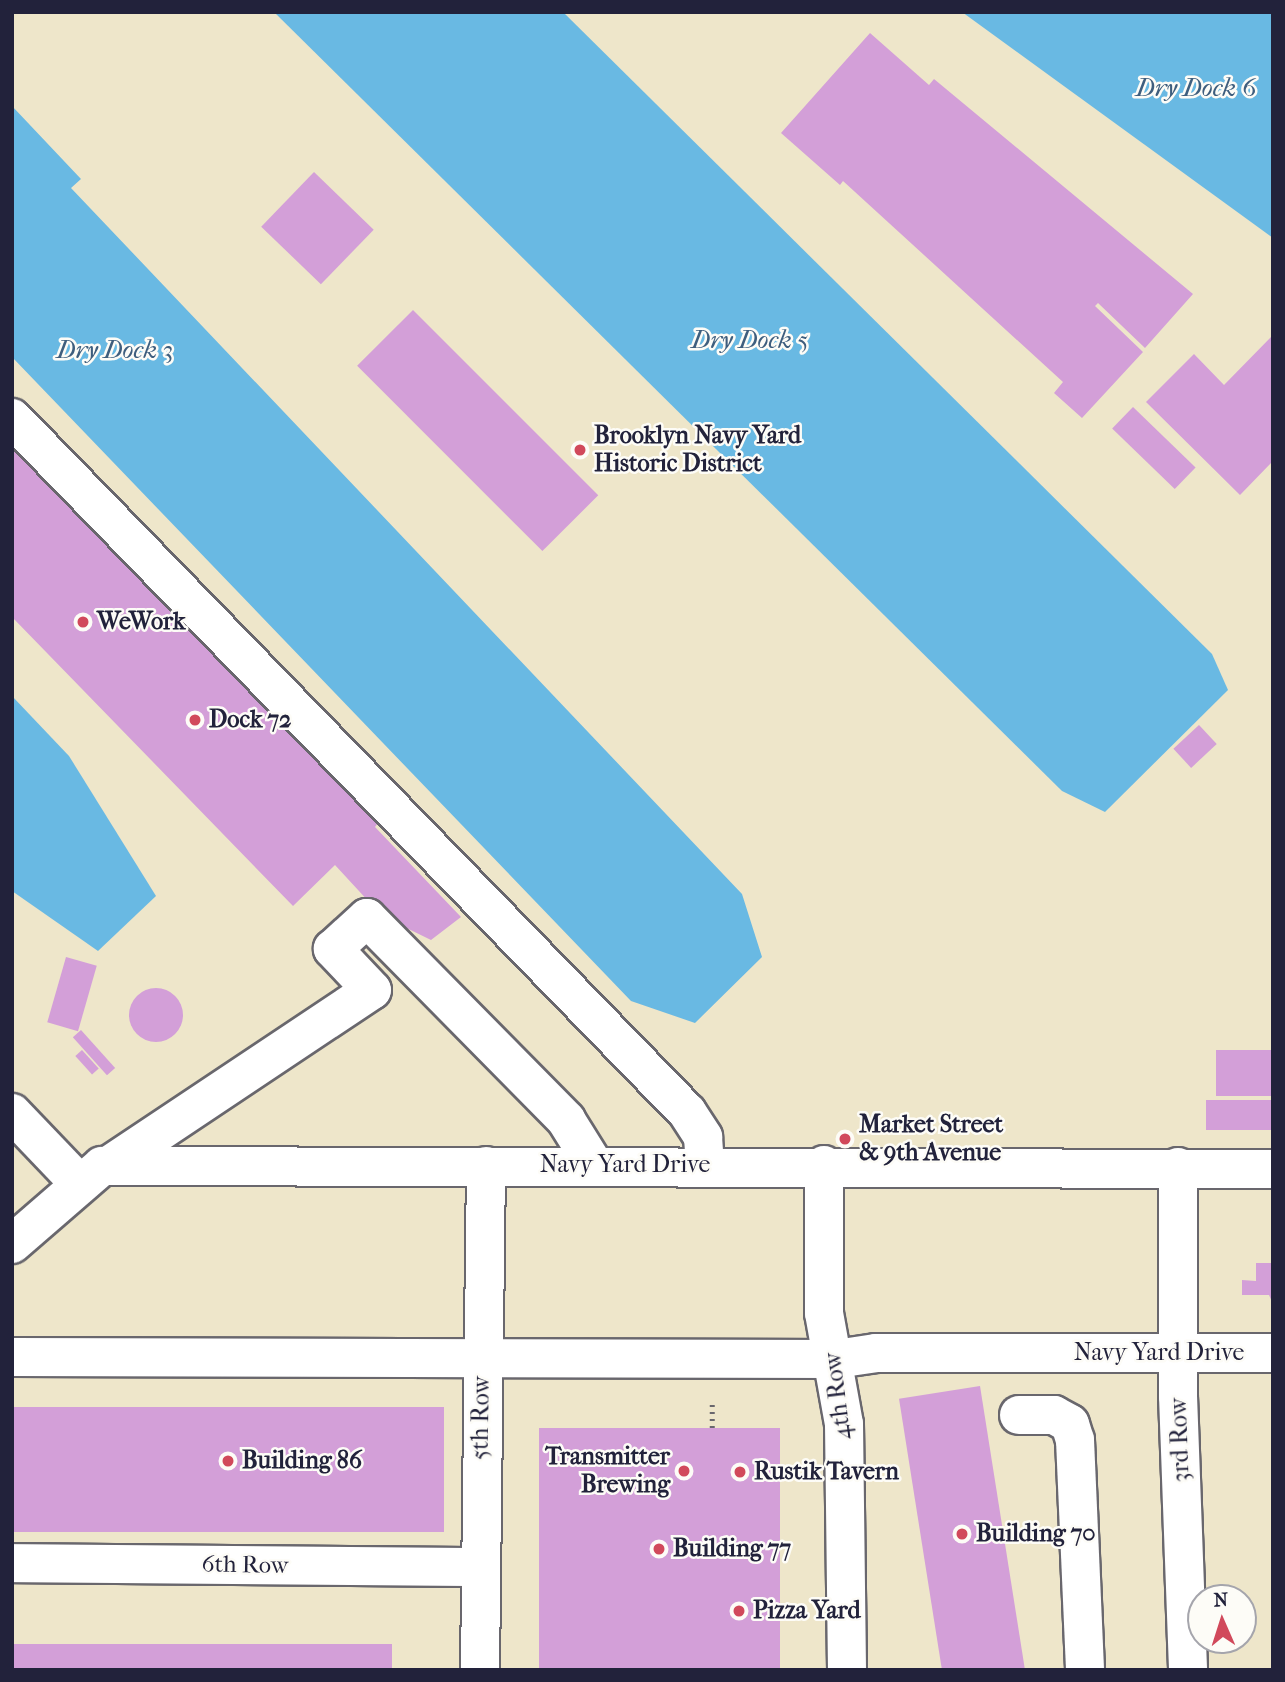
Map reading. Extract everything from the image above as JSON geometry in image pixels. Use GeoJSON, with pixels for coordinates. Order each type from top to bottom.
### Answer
{"type":"FeatureCollection","features":[{"type":"Feature","properties":{"kind":"street"},"geometry":{"type":"LineString","coordinates":[[12,418],[687,1112],[703,1137],[705,1165]]}},
{"type":"Feature","properties":{"kind":"street"},"geometry":{"type":"LineString","coordinates":[[12,1244],[94,1175],[372,990],[333,949],[367,918],[566,1120],[594,1165]]}},
{"type":"Feature","properties":{"kind":"street"},"geometry":{"type":"LineString","coordinates":[[12,1113],[94,1175]]}},
{"type":"Feature","properties":{"kind":"street","name":"Navy Yard Drive"},"geometry":{"type":"LineString","coordinates":[[94,1175],[594,1165],[1273,1169]]}},
{"type":"Feature","properties":{"kind":"street","name":"4th Row"},"geometry":{"type":"LineString","coordinates":[[824,1165],[824,1313],[836,1359],[844,1424],[847,1670]]}},
{"type":"Feature","properties":{"kind":"street","name":"5th Row"},"geometry":{"type":"LineString","coordinates":[[480,1670],[478,1567],[486,1166]]}},
{"type":"Feature","properties":{"kind":"street","name":"3rd Row"},"geometry":{"type":"LineString","coordinates":[[1178,1167],[1178,1354],[1188,1670]]}},
{"type":"Feature","properties":{"kind":"street","name":"Navy Yard Drive"},"geometry":{"type":"LineString","coordinates":[[483,1358],[836,1359],[876,1353],[1273,1353]]}},
{"type":"Feature","properties":{"kind":"street"},"geometry":{"type":"LineString","coordinates":[[12,1357],[483,1358]]}},
{"type":"Feature","properties":{"kind":"street"},"geometry":{"type":"LineString","coordinates":[[1019,1415],[1054,1415],[1070,1424],[1074,1440],[1085,1670]]}},
{"type":"Feature","properties":{"kind":"street","name":"6th Row"},"geometry":{"type":"LineString","coordinates":[[12,1563],[478,1567]]}},
{"type":"Feature","properties":{"kind":"path"},"geometry":{"type":"LineString","coordinates":[[712,1401],[712,1428]]}},
{"type":"Feature","properties":{"kind":"water","name":"Dry Dock 5"},"geometry":{"type":"Polygon","coordinates":[[[274,12],[563,12],[1212,654],[1228,690],[1105,812],[1062,791],[274,12]]]}},
{"type":"Feature","properties":{"kind":"water","name":"Dry Dock 6"},"geometry":{"type":"Polygon","coordinates":[[[962,12],[1273,12],[1273,238],[962,12]]]}},
{"type":"Feature","properties":{"kind":"water","name":"Dry Dock 3"},"geometry":{"type":"Polygon","coordinates":[[[12,106],[81,179],[71,188],[742,894],[762,957],[695,1023],[631,1001],[12,357],[12,106]]]}},
{"type":"Feature","properties":{"kind":"water"},"geometry":{"type":"Polygon","coordinates":[[[12,696],[69,756],[156,896],[98,951],[12,891],[12,696]]]}},
{"type":"Feature","properties":{"kind":"building"},"geometry":{"type":"Polygon","coordinates":[[[870,33],[929,85],[934,79],[1193,294],[1145,348],[1098,303],[1095,306],[1143,352],[1082,418],[1054,393],[1063,382],[843,181],[840,185],[781,133],[870,33]]]}},
{"type":"Feature","properties":{"kind":"building"},"geometry":{"type":"Polygon","coordinates":[[[314,172],[374,230],[321,284],[261,227],[314,172]]]}},
{"type":"Feature","properties":{"kind":"building"},"geometry":{"type":"Polygon","coordinates":[[[413,310],[598,495],[542,551],[357,366],[413,310]]]}},
{"type":"Feature","properties":{"kind":"building"},"geometry":{"type":"Polygon","coordinates":[[[1271,337],[1273,461],[1240,495],[1146,402],[1194,354],[1224,385],[1271,337]]]}},
{"type":"Feature","properties":{"kind":"building"},"geometry":{"type":"Polygon","coordinates":[[[1133,407],[1196,467],[1175,489],[1112,429],[1133,407]]]}},
{"type":"Feature","properties":{"kind":"building","name":"Dock 72"},"geometry":{"type":"Polygon","coordinates":[[[12,446],[378,823],[375,827],[461,917],[431,940],[382,916],[335,865],[293,906],[12,617],[12,446]]]}},
{"type":"Feature","properties":{"kind":"building"},"geometry":{"type":"Polygon","coordinates":[[[1199,725],[1217,744],[1191,768],[1173,749],[1199,725]]]}},
{"type":"Feature","properties":{"kind":"building"},"geometry":{"type":"Polygon","coordinates":[[[66,957],[97,966],[78,1031],[47,1022],[66,957]]]}},
{"type":"Feature","properties":{"kind":"building"},"geometry":{"type":"Polygon","coordinates":[[[156,988],[175,996],[183,1015],[175,1034],[156,1042],[137,1034],[129,1015],[137,996],[156,988]]]}},
{"type":"Feature","properties":{"kind":"building"},"geometry":{"type":"Polygon","coordinates":[[[81,1030],[115,1068],[107,1075],[73,1037],[81,1030]]]}},
{"type":"Feature","properties":{"kind":"building"},"geometry":{"type":"Polygon","coordinates":[[[82,1050],[99,1069],[92,1075],[75,1056],[82,1050]]]}},
{"type":"Feature","properties":{"kind":"building"},"geometry":{"type":"Polygon","coordinates":[[[1216,1050],[1273,1050],[1273,1096],[1216,1096],[1216,1050]]]}},
{"type":"Feature","properties":{"kind":"building"},"geometry":{"type":"Polygon","coordinates":[[[1206,1100],[1273,1100],[1273,1130],[1206,1130],[1206,1100]]]}},
{"type":"Feature","properties":{"kind":"building"},"geometry":{"type":"Polygon","coordinates":[[[1256,1263],[1273,1263],[1273,1304],[1269,1295],[1242,1295],[1242,1280],[1256,1281],[1256,1263]]]}},
{"type":"Feature","properties":{"kind":"building","name":"Building 70"},"geometry":{"type":"Polygon","coordinates":[[[980,1386],[1025,1670],[942,1670],[899,1399],[980,1386]]]}},
{"type":"Feature","properties":{"kind":"building","name":"Building 86"},"geometry":{"type":"Polygon","coordinates":[[[12,1407],[444,1407],[444,1532],[12,1532],[12,1407]]]}},
{"type":"Feature","properties":{"kind":"building","name":"Building 77"},"geometry":{"type":"Polygon","coordinates":[[[539,1428],[780,1428],[780,1670],[539,1670],[539,1428]]]}},
{"type":"Feature","properties":{"kind":"building"},"geometry":{"type":"Polygon","coordinates":[[[12,1644],[392,1644],[392,1670],[12,1670],[12,1644]]]}},
{"type":"Feature","properties":{"kind":"place","name":"Brooklyn Navy Yard Historic District"},"geometry":{"type":"Point","coordinates":[580,450]}},
{"type":"Feature","properties":{"kind":"place","name":"WeWork"},"geometry":{"type":"Point","coordinates":[83,622]}},
{"type":"Feature","properties":{"kind":"place","name":"Dock 72"},"geometry":{"type":"Point","coordinates":[195,720]}},
{"type":"Feature","properties":{"kind":"place","name":"Market Street & 9th Avenue"},"geometry":{"type":"Point","coordinates":[845,1139]}},
{"type":"Feature","properties":{"kind":"place","name":"Building 86"},"geometry":{"type":"Point","coordinates":[228,1461]}},
{"type":"Feature","properties":{"kind":"place","name":"Transmitter Brewing"},"geometry":{"type":"Point","coordinates":[684,1471]}},
{"type":"Feature","properties":{"kind":"place","name":"Rustik Tavern"},"geometry":{"type":"Point","coordinates":[740,1472]}},
{"type":"Feature","properties":{"kind":"place","name":"Building 70"},"geometry":{"type":"Point","coordinates":[962,1534]}},
{"type":"Feature","properties":{"kind":"place","name":"Building 77"},"geometry":{"type":"Point","coordinates":[659,1549]}},
{"type":"Feature","properties":{"kind":"place","name":"Pizza Yard"},"geometry":{"type":"Point","coordinates":[739,1611]}}]}
